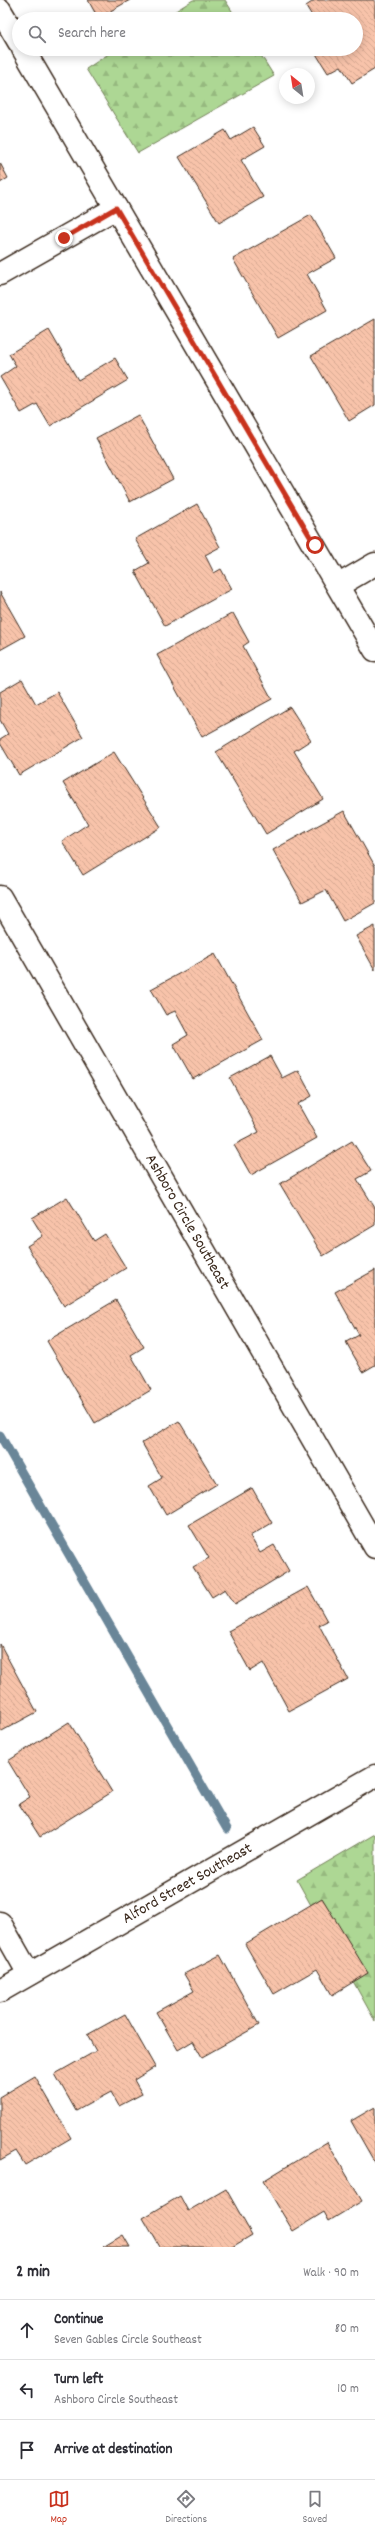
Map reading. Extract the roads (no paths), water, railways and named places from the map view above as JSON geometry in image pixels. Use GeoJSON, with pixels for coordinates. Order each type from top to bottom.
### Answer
{"type":"FeatureCollection","features":[{"type":"Feature","properties":{"kind":"street"},"geometry":{"type":"LineString","coordinates":[[0,10],[12,30]]}},
{"type":"Feature","properties":{"kind":"street"},"geometry":{"type":"LineString","coordinates":[[27,56],[339,585],[375,650]]}},
{"type":"Feature","properties":{"kind":"street"},"geometry":{"type":"LineString","coordinates":[[0,274],[116,208]]}},
{"type":"Feature","properties":{"kind":"street"},"geometry":{"type":"LineString","coordinates":[[339,585],[375,564]]}},
{"type":"Feature","properties":{"kind":"street","name":"Ashboro Circle Southeast"},"geometry":{"type":"LineString","coordinates":[[0,897],[375,1547]]}},
{"type":"Feature","properties":{"kind":"street","name":"Alford Street Southeast"},"geometry":{"type":"LineString","coordinates":[[0,1991],[375,1776]]}},
{"type":"Feature","properties":{"kind":"street"},"geometry":{"type":"LineString","coordinates":[[0,1923],[29,1974]]}},
{"type":"Feature","properties":{"kind":"waterway"},"geometry":{"type":"LineString","coordinates":[[0,1435],[227,1829]]}}]}
